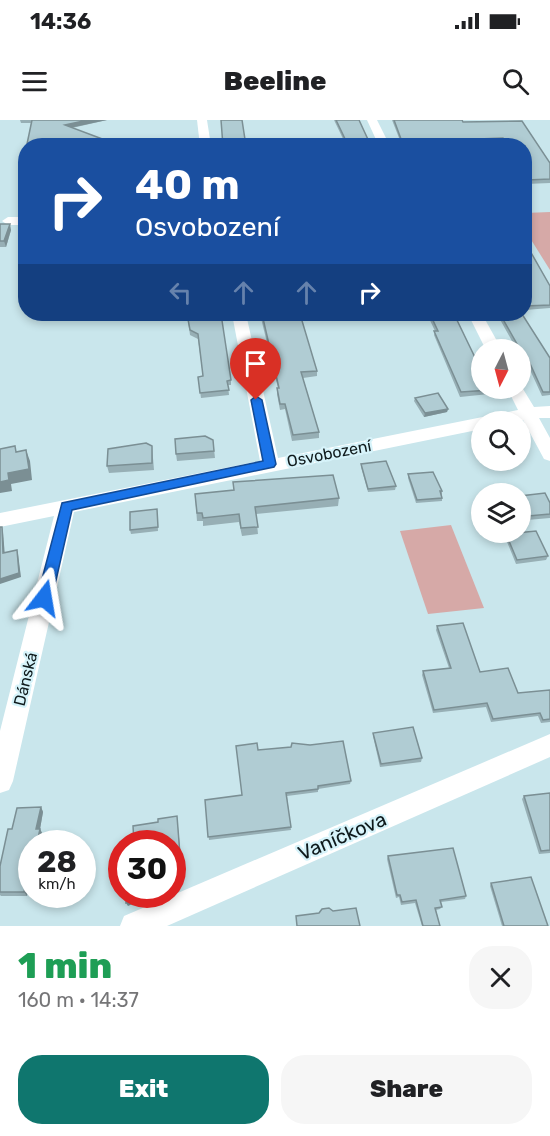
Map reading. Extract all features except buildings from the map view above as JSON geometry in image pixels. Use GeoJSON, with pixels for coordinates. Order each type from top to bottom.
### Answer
{"type":"FeatureCollection","features":[{"type":"Feature","properties":{"kind":"street"},"geometry":{"type":"LineString","coordinates":[[202,120],[205,138]]}},
{"type":"Feature","properties":{"kind":"street"},"geometry":{"type":"LineString","coordinates":[[372,120],[381,138]]}},
{"type":"Feature","properties":{"kind":"street"},"geometry":{"type":"LineString","coordinates":[[8,221],[18,221]]}},
{"type":"Feature","properties":{"kind":"street"},"geometry":{"type":"LineString","coordinates":[[240,321],[270,464]]}},
{"type":"Feature","properties":{"kind":"street"},"geometry":{"type":"LineString","coordinates":[[479,321],[488,339]]}},
{"type":"Feature","properties":{"kind":"street"},"geometry":{"type":"LineString","coordinates":[[531,413],[550,412]]}},
{"type":"Feature","properties":{"kind":"street"},"geometry":{"type":"LineString","coordinates":[[531,419],[550,454]]}},
{"type":"Feature","properties":{"kind":"street","name":"Osvobození"},"geometry":{"type":"LineString","coordinates":[[0,520],[471,425]]}},
{"type":"Feature","properties":{"kind":"street","name":"Dánská"},"geometry":{"type":"LineString","coordinates":[[0,781],[66,507]]}},
{"type":"Feature","properties":{"kind":"street","name":"Vaníčkova"},"geometry":{"type":"LineString","coordinates":[[134,926],[550,746]]}},
{"type":"Feature","properties":{"kind":"shaded area"},"geometry":{"type":"Polygon","coordinates":[[[550,212],[550,270],[532,241],[532,213],[550,212]]]}},
{"type":"Feature","properties":{"kind":"shaded area"},"geometry":{"type":"Polygon","coordinates":[[[451,525],[484,608],[428,614],[400,531],[451,525]]]}},
{"type":"Feature","properties":{"kind":"route"},"geometry":{"type":"LineString","coordinates":[[44,598],[66,507],[270,464],[256,400]]}}]}
